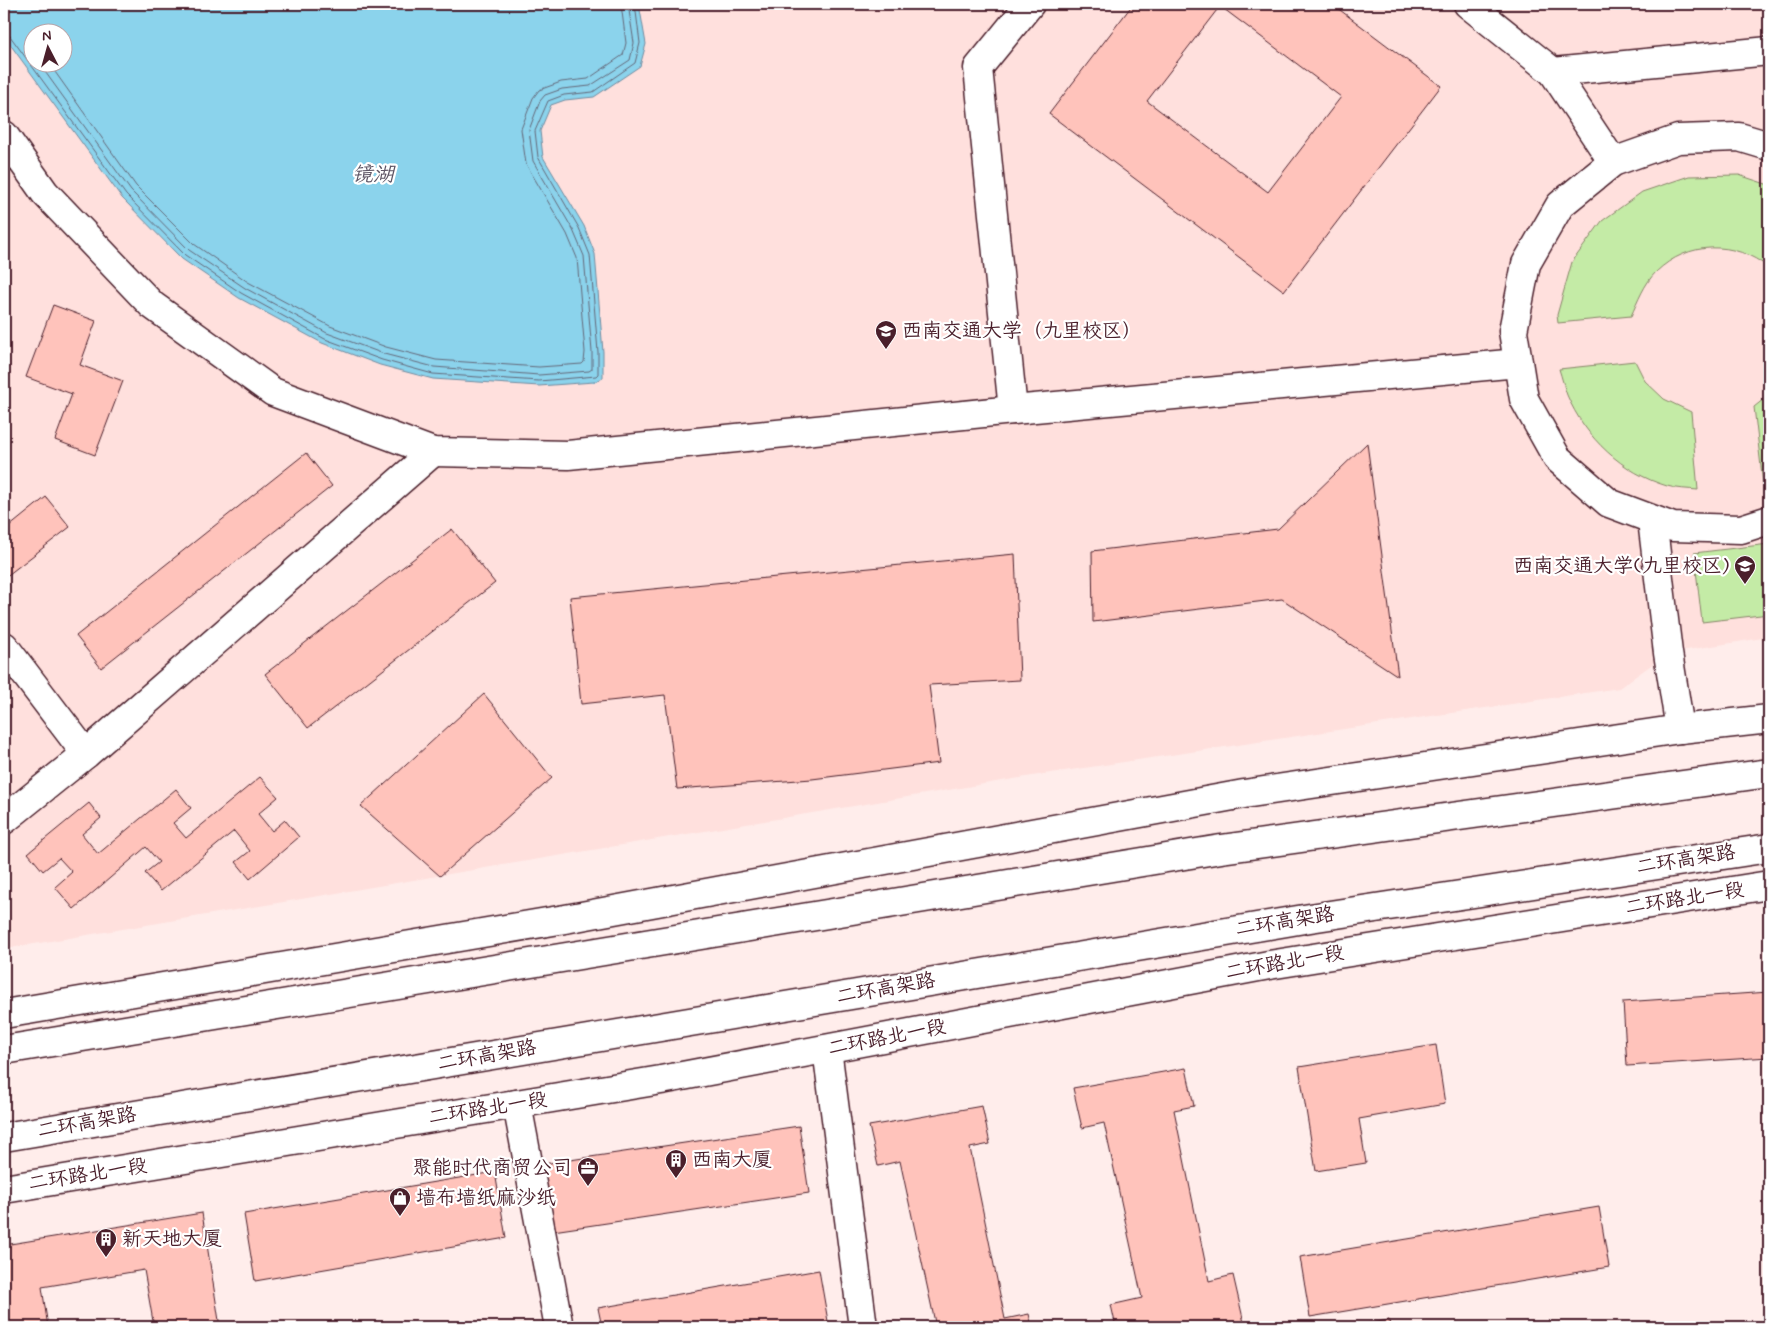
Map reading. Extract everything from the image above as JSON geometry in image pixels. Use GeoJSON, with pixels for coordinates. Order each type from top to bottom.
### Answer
{"type":"FeatureCollection","features":[{"type":"Feature","properties":{"kind":"main road"},"geometry":{"type":"LineString","coordinates":[[1013,410],[978,68],[1030,4]]}},
{"type":"Feature","properties":{"kind":"main road"},"geometry":{"type":"LineString","coordinates":[[1468,4],[1553,72],[1613,162]]}},
{"type":"Feature","properties":{"kind":"main road"},"geometry":{"type":"LineString","coordinates":[[1553,72],[1769,51]]}},
{"type":"Feature","properties":{"kind":"main road"},"geometry":{"type":"LineString","coordinates":[[4,135],[45,193],[152,305],[273,392],[433,452],[568,455],[1013,410],[1518,363]]}},
{"type":"Feature","properties":{"kind":"main road"},"geometry":{"type":"LineString","coordinates":[[1769,146],[1739,137],[1678,139],[1613,162],[1560,205],[1526,264],[1513,331],[1524,399],[1557,458],[1609,503],[1673,527],[1741,529],[1769,520]]}},
{"type":"Feature","properties":{"kind":"main road"},"geometry":{"type":"LineString","coordinates":[[4,820],[86,754],[433,452]]}},
{"type":"Feature","properties":{"kind":"main road"},"geometry":{"type":"LineString","coordinates":[[1652,520],[1668,653],[1680,729]]}},
{"type":"Feature","properties":{"kind":"main road"},"geometry":{"type":"LineString","coordinates":[[4,646],[86,754]]}},
{"type":"Feature","properties":{"kind":"main road"},"geometry":{"type":"LineString","coordinates":[[4,1014],[566,920],[1244,794],[1680,729],[1769,719]]}},
{"type":"Feature","properties":{"kind":"main road"},"geometry":{"type":"LineString","coordinates":[[4,1050],[1221,849],[1769,773]]}},
{"type":"Feature","properties":{"kind":"main road","name":"二环高架路"},"geometry":{"type":"LineString","coordinates":[[4,1137],[1310,918],[1769,848]]}},
{"type":"Feature","properties":{"kind":"main road","name":"二环路北一段"},"geometry":{"type":"LineString","coordinates":[[4,1189],[661,1080],[1269,965],[1769,885]]}},
{"type":"Feature","properties":{"kind":"main road"},"geometry":{"type":"LineString","coordinates":[[827,1049],[863,1327]]}},
{"type":"Feature","properties":{"kind":"main road"},"geometry":{"type":"LineString","coordinates":[[517,1104],[560,1327]]}},
{"type":"Feature","properties":{"kind":"shaded area","name":"西南交通大学（九里校区）"},"geometry":{"type":"Polygon","coordinates":[[[4,4],[1769,4],[1769,637],[1668,653],[1619,688],[1044,774],[4,949],[4,4]]]}},
{"type":"Feature","properties":{"kind":"green space"},"geometry":{"type":"Polygon","coordinates":[[[1739,175],[1769,185],[1769,268],[1742,252],[1712,248],[1697,250],[1682,254],[1656,272],[1645,287],[1631,316],[1558,323],[1557,315],[1572,262],[1602,221],[1642,192],[1689,176],[1739,175]]]}},
{"type":"Feature","properties":{"kind":"green space"},"geometry":{"type":"Polygon","coordinates":[[[1635,361],[1645,381],[1664,399],[1691,412],[1698,490],[1671,487],[1651,480],[1635,472],[1607,452],[1584,426],[1575,411],[1567,395],[1559,369],[1635,361]]]}},
{"type":"Feature","properties":{"kind":"green space"},"geometry":{"type":"Polygon","coordinates":[[[1769,395],[1769,482],[1763,484],[1754,407],[1769,395]]]}},
{"type":"Feature","properties":{"kind":"green space"},"geometry":{"type":"Polygon","coordinates":[[[1769,544],[1769,614],[1702,622],[1694,553],[1769,544]]]}},
{"type":"Feature","properties":{"kind":"water","name":"镜湖"},"geometry":{"type":"Polygon","coordinates":[[[4,4],[639,4],[646,44],[640,66],[594,97],[565,100],[551,105],[540,131],[543,157],[584,226],[595,254],[603,352],[603,378],[594,382],[539,386],[433,379],[380,365],[322,343],[239,298],[182,259],[122,198],[30,72],[72,72],[72,22],[22,22],[22,61],[4,36],[4,4]]]}},
{"type":"Feature","properties":{"kind":"building"},"geometry":{"type":"Polygon","coordinates":[[[1133,4],[1332,4],[1441,86],[1284,291],[1049,114],[1133,4]],[[1220,6],[1147,101],[1268,192],[1341,97],[1220,6]]]}},
{"type":"Feature","properties":{"kind":"building"},"geometry":{"type":"Polygon","coordinates":[[[53,305],[96,321],[80,365],[123,381],[95,455],[55,440],[72,394],[26,377],[53,305]]]}},
{"type":"Feature","properties":{"kind":"building"},"geometry":{"type":"Polygon","coordinates":[[[1367,443],[1398,676],[1282,599],[1093,622],[1092,551],[1278,529],[1367,443]]]}},
{"type":"Feature","properties":{"kind":"building"},"geometry":{"type":"Polygon","coordinates":[[[306,453],[332,486],[101,668],[76,636],[306,453]]]}},
{"type":"Feature","properties":{"kind":"building"},"geometry":{"type":"Polygon","coordinates":[[[46,497],[70,527],[4,578],[4,531],[46,497]]]}},
{"type":"Feature","properties":{"kind":"building"},"geometry":{"type":"Polygon","coordinates":[[[452,529],[495,583],[308,728],[265,674],[452,529]]]}},
{"type":"Feature","properties":{"kind":"building"},"geometry":{"type":"Polygon","coordinates":[[[1015,554],[1020,680],[929,685],[939,763],[812,779],[677,789],[665,695],[581,704],[570,597],[1015,554]]]}},
{"type":"Feature","properties":{"kind":"building"},"geometry":{"type":"Polygon","coordinates":[[[484,694],[552,778],[440,876],[361,806],[484,694]]]}},
{"type":"Feature","properties":{"kind":"building"},"geometry":{"type":"Polygon","coordinates":[[[260,777],[278,797],[258,814],[272,831],[285,820],[299,837],[250,879],[236,862],[250,851],[234,831],[161,891],[145,873],[159,862],[146,847],[74,909],[55,887],[72,872],[59,858],[43,871],[28,853],[89,803],[101,818],[82,834],[98,854],[176,789],[191,808],[173,823],[186,838],[260,777]]]}},
{"type":"Feature","properties":{"kind":"building"},"geometry":{"type":"Polygon","coordinates":[[[1769,992],[1769,1057],[1627,1066],[1623,1002],[1769,992]]]}},
{"type":"Feature","properties":{"kind":"building"},"geometry":{"type":"Polygon","coordinates":[[[1436,1045],[1445,1104],[1359,1119],[1366,1163],[1316,1171],[1299,1067],[1436,1045]]]}},
{"type":"Feature","properties":{"kind":"building"},"geometry":{"type":"Polygon","coordinates":[[[1186,1068],[1194,1106],[1174,1110],[1209,1281],[1233,1275],[1245,1327],[1116,1327],[1111,1305],[1142,1298],[1104,1123],[1082,1128],[1073,1088],[1186,1068]]]}},
{"type":"Feature","properties":{"kind":"building"},"geometry":{"type":"Polygon","coordinates":[[[982,1106],[990,1144],[970,1148],[1005,1319],[1029,1314],[1032,1327],[936,1327],[900,1161],[878,1166],[869,1126],[982,1106]]]}},
{"type":"Feature","properties":{"kind":"building","name":"西南大厦"},"geometry":{"type":"Polygon","coordinates":[[[799,1126],[809,1193],[553,1231],[543,1164],[799,1126]]]}},
{"type":"Feature","properties":{"kind":"building"},"geometry":{"type":"Polygon","coordinates":[[[495,1172],[506,1238],[255,1281],[244,1214],[495,1172]]]}},
{"type":"Feature","properties":{"kind":"building"},"geometry":{"type":"Polygon","coordinates":[[[1599,1207],[1609,1267],[1310,1317],[1300,1257],[1599,1207]]]}},
{"type":"Feature","properties":{"kind":"building","name":"新天地大厦"},"geometry":{"type":"Polygon","coordinates":[[[202,1213],[220,1327],[154,1327],[144,1270],[42,1287],[48,1327],[4,1327],[4,1245],[202,1213]]]}},
{"type":"Feature","properties":{"kind":"building"},"geometry":{"type":"Polygon","coordinates":[[[819,1270],[829,1327],[602,1327],[598,1308],[819,1270]]]}},
{"type":"Feature","properties":{"kind":"building"},"geometry":{"type":"Polygon","coordinates":[[[1389,1320],[1390,1327],[1345,1327],[1389,1320]]]}},
{"type":"Feature","properties":{"kind":"place","name":"西南交通大学（九里校区）"},"geometry":{"type":"Point","coordinates":[886,350]}},
{"type":"Feature","properties":{"kind":"place","name":"西南交通大学(九里校区)"},"geometry":{"type":"Point","coordinates":[1745,585]}},
{"type":"Feature","properties":{"kind":"place","name":"西南大厦"},"geometry":{"type":"Point","coordinates":[676,1179]}},
{"type":"Feature","properties":{"kind":"place","name":"聚能时代商贸公司"},"geometry":{"type":"Point","coordinates":[588,1187]}},
{"type":"Feature","properties":{"kind":"place","name":"墙布墙纸麻沙纸"},"geometry":{"type":"Point","coordinates":[400,1217]}},
{"type":"Feature","properties":{"kind":"place","name":"新天地大厦"},"geometry":{"type":"Point","coordinates":[106,1258]}}]}
